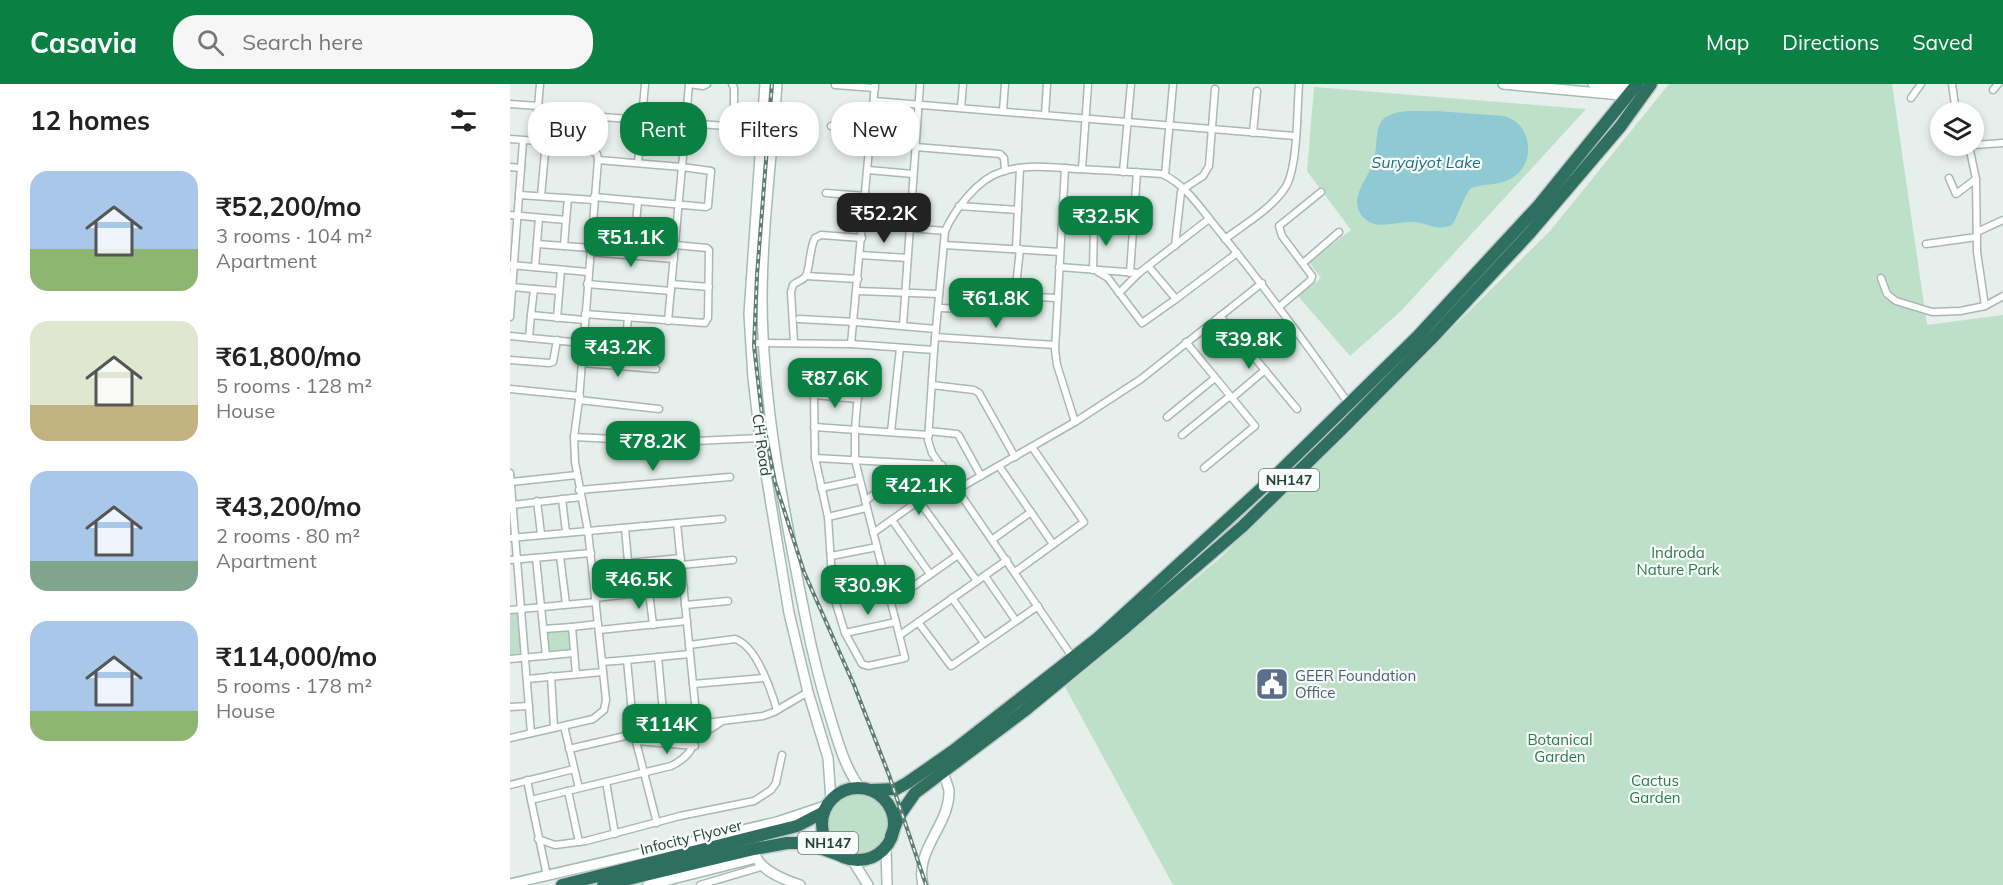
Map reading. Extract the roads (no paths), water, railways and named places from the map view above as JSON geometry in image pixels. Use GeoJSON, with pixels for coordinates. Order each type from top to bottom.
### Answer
{"type":"FeatureCollection","features":[{"type":"Feature","properties":{"kind":"highway","name":"NH147"},"geometry":{"type":"LineString","coordinates":[[848,858],[835,851],[827,843],[821,820],[828,805],[840,793],[850,789],[896,789],[907,783],[953,752],[1098,638],[1247,502],[1417,337],[1539,205],[1639,90]]}},
{"type":"Feature","properties":{"kind":"highway","name":"NH147"},"geometry":{"type":"LineString","coordinates":[[755,854],[788,843],[806,843],[848,858],[867,858],[878,853],[889,841],[899,816],[910,799],[1024,711],[1243,526],[1427,343],[1513,252],[1620,127],[1639,90]]}},
{"type":"Feature","properties":{"kind":"highway"},"geometry":{"type":"LineString","coordinates":[[866,789],[880,796],[888,804],[894,825],[889,841]]}},
{"type":"Feature","properties":{"kind":"highway","name":"Infocity Flyover"},"geometry":{"type":"LineString","coordinates":[[603,885],[636,872],[797,826],[828,805]]}},
{"type":"Feature","properties":{"kind":"highway","name":"Infocity Flyover"},"geometry":{"type":"LineString","coordinates":[[562,885],[755,854]]}},
{"type":"Feature","properties":{"kind":"street"},"geometry":{"type":"LineString","coordinates":[[539,102],[540,84]]}},
{"type":"Feature","properties":{"kind":"street"},"geometry":{"type":"LineString","coordinates":[[644,102],[645,84]]}},
{"type":"Feature","properties":{"kind":"street"},"geometry":{"type":"LineString","coordinates":[[688,102],[689,84],[706,84]]}},
{"type":"Feature","properties":{"kind":"street"},"geometry":{"type":"LineString","coordinates":[[707,125],[726,126],[734,121],[732,84]]}},
{"type":"Feature","properties":{"kind":"street","name":"CH Road"},"geometry":{"type":"LineString","coordinates":[[765,84],[750,292],[751,343],[760,438],[789,613],[807,692],[828,758],[828,805]]}},
{"type":"Feature","properties":{"kind":"street","name":"CH Road"},"geometry":{"type":"LineString","coordinates":[[777,84],[762,303],[773,435],[791,546],[815,666],[843,756],[853,778],[866,789]]}},
{"type":"Feature","properties":{"kind":"street"},"geometry":{"type":"LineString","coordinates":[[920,84],[919,104],[1295,136]]}},
{"type":"Feature","properties":{"kind":"street"},"geometry":{"type":"LineString","coordinates":[[961,108],[963,84]]}},
{"type":"Feature","properties":{"kind":"street"},"geometry":{"type":"LineString","coordinates":[[1003,111],[1005,84]]}},
{"type":"Feature","properties":{"kind":"street"},"geometry":{"type":"LineString","coordinates":[[1045,115],[1047,84]]}},
{"type":"Feature","properties":{"kind":"street"},"geometry":{"type":"LineString","coordinates":[[1082,169],[1088,84]]}},
{"type":"Feature","properties":{"kind":"street"},"geometry":{"type":"LineString","coordinates":[[1124,172],[1131,84]]}},
{"type":"Feature","properties":{"kind":"street"},"geometry":{"type":"LineString","coordinates":[[1225,239],[1276,200],[1286,187],[1292,173],[1299,84]]}},
{"type":"Feature","properties":{"kind":"street"},"geometry":{"type":"LineString","coordinates":[[1503,84],[1639,90]]}},
{"type":"Feature","properties":{"kind":"street"},"geometry":{"type":"LineString","coordinates":[[1593,84],[1639,90]]}},
{"type":"Feature","properties":{"kind":"street"},"geometry":{"type":"LineString","coordinates":[[1911,98],[1920,84]]}},
{"type":"Feature","properties":{"kind":"street"},"geometry":{"type":"LineString","coordinates":[[1952,84],[1955,102]]}},
{"type":"Feature","properties":{"kind":"street"},"geometry":{"type":"LineString","coordinates":[[1993,90],[1998,84]]}},
{"type":"Feature","properties":{"kind":"street"},"geometry":{"type":"LineString","coordinates":[[835,85],[875,86],[874,101],[889,102]]}},
{"type":"Feature","properties":{"kind":"street"},"geometry":{"type":"LineString","coordinates":[[1165,175],[1173,85]]}},
{"type":"Feature","properties":{"kind":"street"},"geometry":{"type":"LineString","coordinates":[[1175,246],[1183,189],[1207,171],[1209,166],[1215,89]]}},
{"type":"Feature","properties":{"kind":"street"},"geometry":{"type":"LineString","coordinates":[[1253,133],[1257,91]]}},
{"type":"Feature","properties":{"kind":"street"},"geometry":{"type":"LineString","coordinates":[[510,104],[528,107]]}},
{"type":"Feature","properties":{"kind":"street"},"geometry":{"type":"LineString","coordinates":[[510,139],[528,141]]}},
{"type":"Feature","properties":{"kind":"street"},"geometry":{"type":"LineString","coordinates":[[510,315],[514,216],[519,195],[523,141]]}},
{"type":"Feature","properties":{"kind":"street"},"geometry":{"type":"LineString","coordinates":[[1984,144],[2003,143]]}},
{"type":"Feature","properties":{"kind":"street"},"geometry":{"type":"LineString","coordinates":[[919,147],[1000,153],[1004,158],[1005,171]]}},
{"type":"Feature","properties":{"kind":"street"},"geometry":{"type":"LineString","coordinates":[[541,196],[545,156]]}},
{"type":"Feature","properties":{"kind":"street"},"geometry":{"type":"LineString","coordinates":[[510,738],[593,719],[604,710],[606,700],[591,553],[577,475],[574,437],[582,363],[597,156]]}},
{"type":"Feature","properties":{"kind":"street"},"geometry":{"type":"LineString","coordinates":[[638,163],[639,156]]}},
{"type":"Feature","properties":{"kind":"street"},"geometry":{"type":"LineString","coordinates":[[668,321],[683,156]]}},
{"type":"Feature","properties":{"kind":"street"},"geometry":{"type":"LineString","coordinates":[[851,344],[855,322],[869,156]]}},
{"type":"Feature","properties":{"kind":"street"},"geometry":{"type":"LineString","coordinates":[[903,326],[914,156]]}},
{"type":"Feature","properties":{"kind":"street"},"geometry":{"type":"LineString","coordinates":[[1971,156],[1976,179],[1977,252],[1984,306]]}},
{"type":"Feature","properties":{"kind":"street"},"geometry":{"type":"LineString","coordinates":[[519,195],[708,206],[712,174],[710,169],[598,160]]}},
{"type":"Feature","properties":{"kind":"street"},"geometry":{"type":"LineString","coordinates":[[510,167],[521,168]]}},
{"type":"Feature","properties":{"kind":"street"},"geometry":{"type":"LineString","coordinates":[[1073,658],[932,453],[929,433],[945,231],[959,206],[986,180],[1005,171],[1020,168],[1137,172],[1165,175],[1171,178],[1209,219],[1262,283],[1349,404]]}},
{"type":"Feature","properties":{"kind":"street"},"geometry":{"type":"LineString","coordinates":[[1015,296],[1020,168]]}},
{"type":"Feature","properties":{"kind":"street"},"geometry":{"type":"LineString","coordinates":[[1065,168],[1055,345],[1057,365],[1075,422]]}},
{"type":"Feature","properties":{"kind":"street"},"geometry":{"type":"LineString","coordinates":[[868,170],[913,174]]}},
{"type":"Feature","properties":{"kind":"street"},"geometry":{"type":"LineString","coordinates":[[1130,273],[1137,172]]}},
{"type":"Feature","properties":{"kind":"street"},"geometry":{"type":"LineString","coordinates":[[1949,178],[1956,194],[1976,179]]}},
{"type":"Feature","properties":{"kind":"street"},"geometry":{"type":"LineString","coordinates":[[1279,307],[1311,280],[1312,276],[1282,236],[1279,226],[1321,192]]}},
{"type":"Feature","properties":{"kind":"street"},"geometry":{"type":"LineString","coordinates":[[826,193],[866,196]]}},
{"type":"Feature","properties":{"kind":"street"},"geometry":{"type":"LineString","coordinates":[[564,246],[568,198]]}},
{"type":"Feature","properties":{"kind":"street"},"geometry":{"type":"LineString","coordinates":[[633,256],[638,201]]}},
{"type":"Feature","properties":{"kind":"street"},"geometry":{"type":"LineString","coordinates":[[959,206],[1018,210]]}},
{"type":"Feature","properties":{"kind":"street"},"geometry":{"type":"LineString","coordinates":[[514,216],[566,220]]}},
{"type":"Feature","properties":{"kind":"street"},"geometry":{"type":"LineString","coordinates":[[535,267],[539,218]]}},
{"type":"Feature","properties":{"kind":"street"},"geometry":{"type":"LineString","coordinates":[[1119,293],[1139,273],[1209,219]]}},
{"type":"Feature","properties":{"kind":"street"},"geometry":{"type":"LineString","coordinates":[[1926,244],[1977,235],[2003,220]]}},
{"type":"Feature","properties":{"kind":"street"},"geometry":{"type":"LineString","coordinates":[[863,224],[945,231]]}},
{"type":"Feature","properties":{"kind":"street"},"geometry":{"type":"LineString","coordinates":[[1094,225],[1094,270]]}},
{"type":"Feature","properties":{"kind":"street"},"geometry":{"type":"LineString","coordinates":[[1303,262],[1339,232]]}},
{"type":"Feature","properties":{"kind":"street"},"geometry":{"type":"LineString","coordinates":[[806,276],[809,252],[815,238],[821,236],[862,238]]}},
{"type":"Feature","properties":{"kind":"street"},"geometry":{"type":"LineString","coordinates":[[537,244],[674,259]]}},
{"type":"Feature","properties":{"kind":"street"},"geometry":{"type":"LineString","coordinates":[[531,315],[557,318],[628,317],[705,323],[708,318],[710,253],[708,249],[675,245]]}},
{"type":"Feature","properties":{"kind":"street"},"geometry":{"type":"LineString","coordinates":[[944,245],[1060,252]]}},
{"type":"Feature","properties":{"kind":"street"},"geometry":{"type":"LineString","coordinates":[[1094,270],[1105,275],[1142,323],[1237,253]]}},
{"type":"Feature","properties":{"kind":"street"},"geometry":{"type":"LineString","coordinates":[[861,255],[907,258]]}},
{"type":"Feature","properties":{"kind":"street"},"geometry":{"type":"LineString","coordinates":[[512,265],[588,272]]}},
{"type":"Feature","properties":{"kind":"street"},"geometry":{"type":"LineString","coordinates":[[1059,267],[1139,273]]}},
{"type":"Feature","properties":{"kind":"street"},"geometry":{"type":"LineString","coordinates":[[1149,267],[1176,299]]}},
{"type":"Feature","properties":{"kind":"street"},"geometry":{"type":"LineString","coordinates":[[557,318],[561,270]]}},
{"type":"Feature","properties":{"kind":"street"},"geometry":{"type":"LineString","coordinates":[[794,343],[791,292],[796,282],[806,276],[858,279]]}},
{"type":"Feature","properties":{"kind":"street"},"geometry":{"type":"LineString","coordinates":[[1881,279],[1887,294],[1896,301],[1932,312],[1960,311],[1984,306],[2003,296]]}},
{"type":"Feature","properties":{"kind":"street"},"geometry":{"type":"LineString","coordinates":[[958,489],[1075,422],[1141,379],[1262,283]]}},
{"type":"Feature","properties":{"kind":"street"},"geometry":{"type":"LineString","coordinates":[[588,284],[709,286]]}},
{"type":"Feature","properties":{"kind":"street"},"geometry":{"type":"LineString","coordinates":[[512,287],[559,291]]}},
{"type":"Feature","properties":{"kind":"street"},"geometry":{"type":"LineString","coordinates":[[529,338],[534,289]]}},
{"type":"Feature","properties":{"kind":"street"},"geometry":{"type":"LineString","coordinates":[[857,291],[939,294]]}},
{"type":"Feature","properties":{"kind":"street"},"geometry":{"type":"LineString","coordinates":[[938,308],[975,309],[986,307],[1002,298],[1015,296],[1058,298]]}},
{"type":"Feature","properties":{"kind":"street"},"geometry":{"type":"LineString","coordinates":[[1220,316],[1297,409]]}},
{"type":"Feature","properties":{"kind":"street"},"geometry":{"type":"LineString","coordinates":[[624,366],[628,317]]}},
{"type":"Feature","properties":{"kind":"street"},"geometry":{"type":"LineString","coordinates":[[800,320],[936,329]]}},
{"type":"Feature","properties":{"kind":"street"},"geometry":{"type":"LineString","coordinates":[[510,336],[582,343]]}},
{"type":"Feature","properties":{"kind":"street"},"geometry":{"type":"LineString","coordinates":[[935,338],[1055,345]]}},
{"type":"Feature","properties":{"kind":"street"},"geometry":{"type":"LineString","coordinates":[[510,360],[553,362],[557,340]]}},
{"type":"Feature","properties":{"kind":"street"},"geometry":{"type":"LineString","coordinates":[[1186,342],[1255,426],[1204,468]]}},
{"type":"Feature","properties":{"kind":"street"},"geometry":{"type":"LineString","coordinates":[[751,343],[851,344],[934,350]]}},
{"type":"Feature","properties":{"kind":"street"},"geometry":{"type":"LineString","coordinates":[[891,432],[900,348]]}},
{"type":"Feature","properties":{"kind":"street"},"geometry":{"type":"LineString","coordinates":[[582,363],[656,369]]}},
{"type":"Feature","properties":{"kind":"street"},"geometry":{"type":"LineString","coordinates":[[818,366],[860,368],[858,399],[855,460],[905,658],[868,666],[862,664],[845,633],[833,594],[828,517],[815,458],[814,395],[818,366]]}},
{"type":"Feature","properties":{"kind":"street"},"geometry":{"type":"LineString","coordinates":[[1182,435],[1265,370]]}},
{"type":"Feature","properties":{"kind":"street"},"geometry":{"type":"LineString","coordinates":[[1167,417],[1215,378]]}},
{"type":"Feature","properties":{"kind":"street"},"geometry":{"type":"LineString","coordinates":[[932,386],[974,390],[979,393],[1015,457]]}},
{"type":"Feature","properties":{"kind":"street"},"geometry":{"type":"LineString","coordinates":[[510,389],[659,409]]}},
{"type":"Feature","properties":{"kind":"street"},"geometry":{"type":"LineString","coordinates":[[814,395],[858,399]]}},
{"type":"Feature","properties":{"kind":"street"},"geometry":{"type":"LineString","coordinates":[[814,427],[957,434],[981,476]]}},
{"type":"Feature","properties":{"kind":"street"},"geometry":{"type":"LineString","coordinates":[[574,437],[674,442],[760,438],[773,435]]}},
{"type":"Feature","properties":{"kind":"street"},"geometry":{"type":"LineString","coordinates":[[1015,572],[1084,522],[1032,447]]}},
{"type":"Feature","properties":{"kind":"street"},"geometry":{"type":"LineString","coordinates":[[815,458],[942,465]]}},
{"type":"Feature","properties":{"kind":"street"},"geometry":{"type":"LineString","coordinates":[[828,517],[866,504],[916,464]]}},
{"type":"Feature","properties":{"kind":"street"},"geometry":{"type":"LineString","coordinates":[[999,466],[1053,544]]}},
{"type":"Feature","properties":{"kind":"street"},"geometry":{"type":"LineString","coordinates":[[510,473],[513,560],[521,609],[531,734]]}},
{"type":"Feature","properties":{"kind":"street"},"geometry":{"type":"LineString","coordinates":[[511,487],[577,475]]}},
{"type":"Feature","properties":{"kind":"street"},"geometry":{"type":"LineString","coordinates":[[512,505],[562,499],[580,494],[730,477]]}},
{"type":"Feature","properties":{"kind":"street"},"geometry":{"type":"LineString","coordinates":[[873,533],[951,478]]}},
{"type":"Feature","properties":{"kind":"street"},"geometry":{"type":"LineString","coordinates":[[821,488],[859,480]]}},
{"type":"Feature","properties":{"kind":"street"},"geometry":{"type":"LineString","coordinates":[[562,499],[566,532]]}},
{"type":"Feature","properties":{"kind":"street"},"geometry":{"type":"LineString","coordinates":[[537,501],[541,534]]}},
{"type":"Feature","properties":{"kind":"street"},"geometry":{"type":"LineString","coordinates":[[920,501],[977,581]]}},
{"type":"Feature","properties":{"kind":"street"},"geometry":{"type":"LineString","coordinates":[[993,539],[1031,512]]}},
{"type":"Feature","properties":{"kind":"street"},"geometry":{"type":"LineString","coordinates":[[512,538],[722,519]]}},
{"type":"Feature","properties":{"kind":"street"},"geometry":{"type":"LineString","coordinates":[[892,520],[930,574]]}},
{"type":"Feature","properties":{"kind":"street"},"geometry":{"type":"LineString","coordinates":[[531,800],[680,762],[695,746],[697,724],[677,523]]}},
{"type":"Feature","properties":{"kind":"street"},"geometry":{"type":"LineString","coordinates":[[625,528],[631,594]]}},
{"type":"Feature","properties":{"kind":"street"},"geometry":{"type":"LineString","coordinates":[[831,556],[877,547]]}},
{"type":"Feature","properties":{"kind":"street"},"geometry":{"type":"LineString","coordinates":[[513,560],[591,553]]}},
{"type":"Feature","properties":{"kind":"street"},"geometry":{"type":"LineString","coordinates":[[891,602],[958,555]]}},
{"type":"Feature","properties":{"kind":"street"},"geometry":{"type":"LineString","coordinates":[[560,556],[566,604]]}},
{"type":"Feature","properties":{"kind":"street"},"geometry":{"type":"LineString","coordinates":[[536,558],[546,656]]}},
{"type":"Feature","properties":{"kind":"street"},"geometry":{"type":"LineString","coordinates":[[628,563],[734,560]]}},
{"type":"Feature","properties":{"kind":"street"},"geometry":{"type":"LineString","coordinates":[[900,635],[1007,560]]}},
{"type":"Feature","properties":{"kind":"street"},"geometry":{"type":"LineString","coordinates":[[984,576],[1016,621]]}},
{"type":"Feature","properties":{"kind":"street"},"geometry":{"type":"LineString","coordinates":[[833,594],[884,580]]}},
{"type":"Feature","properties":{"kind":"street"},"geometry":{"type":"LineString","coordinates":[[510,610],[684,588]]}},
{"type":"Feature","properties":{"kind":"street"},"geometry":{"type":"LineString","coordinates":[[649,592],[652,625]]}},
{"type":"Feature","properties":{"kind":"street"},"geometry":{"type":"LineString","coordinates":[[952,598],[984,643]]}},
{"type":"Feature","properties":{"kind":"street"},"geometry":{"type":"LineString","coordinates":[[685,604],[728,600]]}},
{"type":"Feature","properties":{"kind":"street"},"geometry":{"type":"LineString","coordinates":[[918,622],[951,666],[1038,606]]}},
{"type":"Feature","properties":{"kind":"street"},"geometry":{"type":"LineString","coordinates":[[544,629],[652,625],[687,621]]}},
{"type":"Feature","properties":{"kind":"street"},"geometry":{"type":"LineString","coordinates":[[845,633],[896,622]]}},
{"type":"Feature","properties":{"kind":"street"},"geometry":{"type":"LineString","coordinates":[[572,627],[576,674]]}},
{"type":"Feature","properties":{"kind":"street"},"geometry":{"type":"LineString","coordinates":[[689,645],[735,639],[741,641],[751,652],[765,678],[777,710]]}},
{"type":"Feature","properties":{"kind":"street"},"geometry":{"type":"LineString","coordinates":[[510,659],[574,653]]}},
{"type":"Feature","properties":{"kind":"street"},"geometry":{"type":"LineString","coordinates":[[602,662],[690,654]]}},
{"type":"Feature","properties":{"kind":"street"},"geometry":{"type":"LineString","coordinates":[[658,657],[666,745]]}},
{"type":"Feature","properties":{"kind":"street"},"geometry":{"type":"LineString","coordinates":[[627,660],[634,734],[657,823]]}},
{"type":"Feature","properties":{"kind":"street"},"geometry":{"type":"LineString","coordinates":[[527,679],[603,672]]}},
{"type":"Feature","properties":{"kind":"street"},"geometry":{"type":"LineString","coordinates":[[551,676],[554,728]]}},
{"type":"Feature","properties":{"kind":"street"},"geometry":{"type":"LineString","coordinates":[[693,684],[765,678]]}},
{"type":"Feature","properties":{"kind":"street"},"geometry":{"type":"LineString","coordinates":[[697,724],[752,718],[777,710],[807,692]]}},
{"type":"Feature","properties":{"kind":"street"},"geometry":{"type":"LineString","coordinates":[[510,707],[529,706]]}},
{"type":"Feature","properties":{"kind":"street"},"geometry":{"type":"LineString","coordinates":[[697,738],[722,722]]}},
{"type":"Feature","properties":{"kind":"street"},"geometry":{"type":"LineString","coordinates":[[564,726],[579,788]]}},
{"type":"Feature","properties":{"kind":"street"},"geometry":{"type":"LineString","coordinates":[[569,749],[634,734]]}},
{"type":"Feature","properties":{"kind":"street"},"geometry":{"type":"LineString","coordinates":[[636,741],[695,746]]}},
{"type":"Feature","properties":{"kind":"street"},"geometry":{"type":"LineString","coordinates":[[538,839],[555,844],[579,842],[736,805],[764,796],[776,783],[782,755]]}},
{"type":"Feature","properties":{"kind":"street"},"geometry":{"type":"LineString","coordinates":[[510,784],[574,769]]}},
{"type":"Feature","properties":{"kind":"street"},"geometry":{"type":"LineString","coordinates":[[923,885],[920,874],[922,861],[938,830],[948,800],[949,788],[943,772]]}},
{"type":"Feature","properties":{"kind":"street"},"geometry":{"type":"LineString","coordinates":[[527,780],[547,876]]}},
{"type":"Feature","properties":{"kind":"street"},"geometry":{"type":"LineString","coordinates":[[606,782],[615,834]]}},
{"type":"Feature","properties":{"kind":"street"},"geometry":{"type":"LineString","coordinates":[[568,791],[579,842]]}},
{"type":"Feature","properties":{"kind":"street"},"geometry":{"type":"LineString","coordinates":[[510,884],[777,822],[828,805]]}},
{"type":"Feature","properties":{"kind":"street"},"geometry":{"type":"LineString","coordinates":[[887,885],[889,841]]}},
{"type":"Feature","properties":{"kind":"street"},"geometry":{"type":"LineString","coordinates":[[648,885],[755,854],[764,866],[783,879],[800,885]]}},
{"type":"Feature","properties":{"kind":"street"},"geometry":{"type":"LineString","coordinates":[[848,858],[868,885]]}},
{"type":"Feature","properties":{"kind":"street"},"geometry":{"type":"LineString","coordinates":[[700,885],[764,866]]}},
{"type":"Feature","properties":{"kind":"water","name":"Suryajyot Lake"},"geometry":{"type":"Polygon","coordinates":[[[1436,111],[1504,116],[1513,120],[1521,127],[1528,144],[1525,163],[1520,171],[1507,181],[1471,188],[1452,225],[1436,227],[1418,222],[1381,225],[1369,222],[1360,212],[1357,201],[1372,164],[1382,120],[1398,112],[1436,111]]]}},
{"type":"Feature","properties":{"kind":"railway"},"geometry":{"type":"LineString","coordinates":[[772,84],[757,275],[754,346],[762,415],[775,482],[804,572],[854,685],[889,775],[926,885]]}},
{"type":"Feature","properties":{"kind":"place","name":"GEER Foundation Office"},"geometry":{"type":"Point","coordinates":[1272,684]}},
{"type":"Feature","properties":{"kind":"park label","name":"Indroda Nature Park"},"geometry":{"type":"Point","coordinates":[1678,560]}},
{"type":"Feature","properties":{"kind":"park label","name":"Botanical Garden"},"geometry":{"type":"Point","coordinates":[1560,748]}},
{"type":"Feature","properties":{"kind":"park label","name":"Cactus Garden"},"geometry":{"type":"Point","coordinates":[1655,788]}}]}
